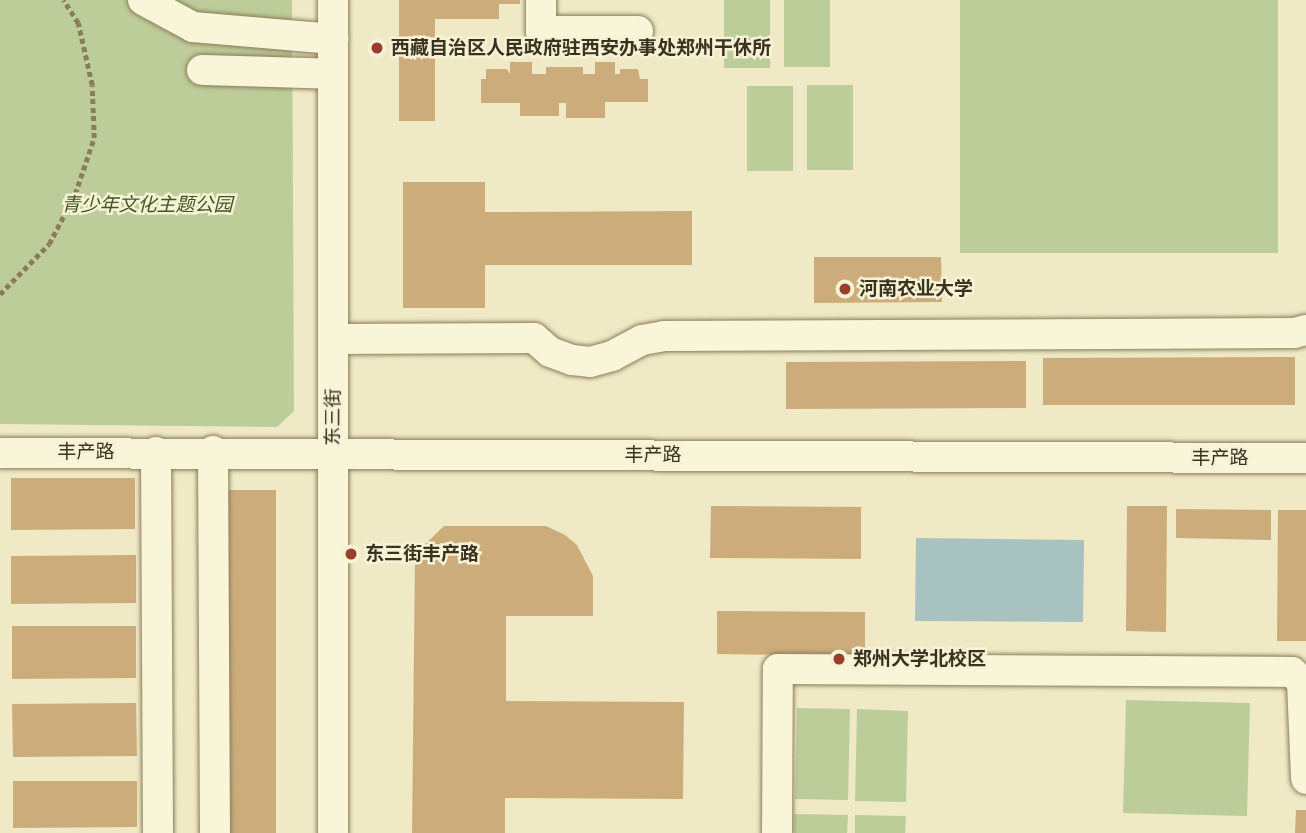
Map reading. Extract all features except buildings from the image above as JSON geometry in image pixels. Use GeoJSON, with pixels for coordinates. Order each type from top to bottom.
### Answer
{"type":"FeatureCollection","features":[{"type":"Feature","properties":{"kind":"street"},"geometry":{"type":"LineString","coordinates":[[143,0],[193,27],[333,39]]}},
{"type":"Feature","properties":{"kind":"street","name":"东三街"},"geometry":{"type":"LineString","coordinates":[[333,0],[333,833]]}},
{"type":"Feature","properties":{"kind":"street"},"geometry":{"type":"LineString","coordinates":[[541,0],[541,31],[638,31]]}},
{"type":"Feature","properties":{"kind":"street"},"geometry":{"type":"LineString","coordinates":[[202,70],[333,74]]}},
{"type":"Feature","properties":{"kind":"street"},"geometry":{"type":"LineString","coordinates":[[333,339],[534,338],[550,352],[572,360],[590,362],[612,356],[642,340],[664,336],[1294,333],[1306,330]]}},
{"type":"Feature","properties":{"kind":"street"},"geometry":{"type":"LineString","coordinates":[[213,451],[215,833]]}},
{"type":"Feature","properties":{"kind":"street","name":"丰产路"},"geometry":{"type":"LineString","coordinates":[[0,453],[213,451],[334,454],[1306,458]]}},
{"type":"Feature","properties":{"kind":"street"},"geometry":{"type":"LineString","coordinates":[[156,452],[158,833]]}},
{"type":"Feature","properties":{"kind":"street"},"geometry":{"type":"LineString","coordinates":[[777,833],[778,669],[1292,671],[1302,682],[1306,779]]}},
{"type":"Feature","properties":{"kind":"path"},"geometry":{"type":"LineString","coordinates":[[0,294],[49,244],[75,194],[94,138],[92,85],[78,23],[63,0]]}},
{"type":"Feature","properties":{"kind":"green space","name":"青少年文化主题公园"},"geometry":{"type":"Polygon","coordinates":[[[0,0],[292,0],[294,411],[277,427],[0,424],[0,0]]]}},
{"type":"Feature","properties":{"kind":"green space"},"geometry":{"type":"Polygon","coordinates":[[[724,0],[770,0],[770,68],[724,68],[724,0]]]}},
{"type":"Feature","properties":{"kind":"green space"},"geometry":{"type":"Polygon","coordinates":[[[784,0],[830,0],[830,67],[784,67],[784,0]]]}},
{"type":"Feature","properties":{"kind":"green space"},"geometry":{"type":"Polygon","coordinates":[[[960,0],[1278,0],[1278,253],[960,253],[960,0]]]}},
{"type":"Feature","properties":{"kind":"green space"},"geometry":{"type":"Polygon","coordinates":[[[807,85],[853,85],[853,170],[807,170],[807,85]]]}},
{"type":"Feature","properties":{"kind":"green space"},"geometry":{"type":"Polygon","coordinates":[[[747,86],[793,86],[793,171],[747,171],[747,86]]]}},
{"type":"Feature","properties":{"kind":"green space"},"geometry":{"type":"Polygon","coordinates":[[[1126,700],[1250,703],[1247,816],[1123,813],[1126,700]]]}},
{"type":"Feature","properties":{"kind":"green space"},"geometry":{"type":"Polygon","coordinates":[[[797,708],[850,709],[848,800],[795,799],[797,708]]]}},
{"type":"Feature","properties":{"kind":"green space"},"geometry":{"type":"Polygon","coordinates":[[[857,709],[908,711],[906,802],[855,801],[857,709]]]}},
{"type":"Feature","properties":{"kind":"green space"},"geometry":{"type":"Polygon","coordinates":[[[794,814],[848,815],[847,833],[794,833],[794,814]]]}},
{"type":"Feature","properties":{"kind":"green space"},"geometry":{"type":"Polygon","coordinates":[[[855,815],[906,816],[905,833],[855,833],[855,815]]]}},
{"type":"Feature","properties":{"kind":"water"},"geometry":{"type":"Polygon","coordinates":[[[916,538],[1084,540],[1083,622],[915,621],[916,538]]]}},
{"type":"Feature","properties":{"kind":"place","name":"西藏自治区人民政府驻西安办事处郑州干休所"},"geometry":{"type":"Point","coordinates":[377,48]}},
{"type":"Feature","properties":{"kind":"place","name":"河南农业大学"},"geometry":{"type":"Point","coordinates":[845,289]}},
{"type":"Feature","properties":{"kind":"place","name":"东三街丰产路"},"geometry":{"type":"Point","coordinates":[351,554]}},
{"type":"Feature","properties":{"kind":"place","name":"郑州大学北校区"},"geometry":{"type":"Point","coordinates":[839,659]}}]}
